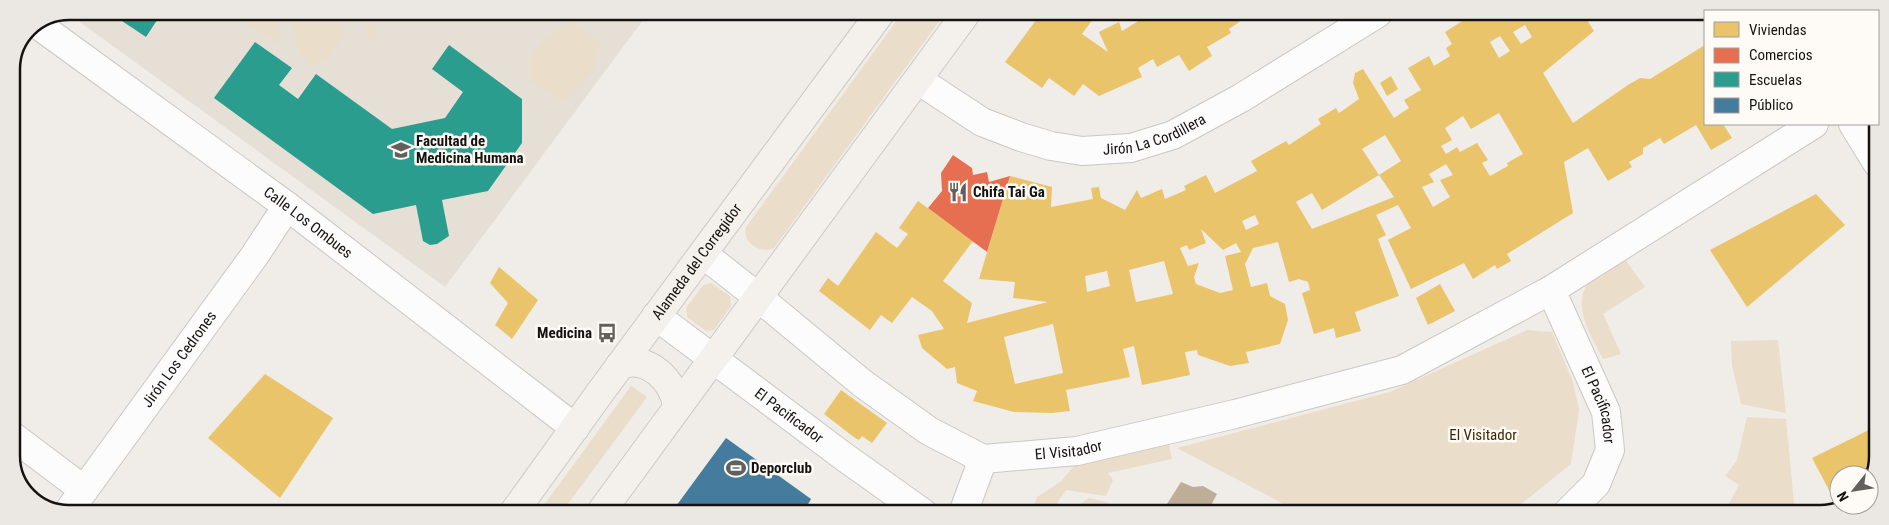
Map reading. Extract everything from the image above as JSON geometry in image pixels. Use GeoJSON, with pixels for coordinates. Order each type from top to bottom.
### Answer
{"type":"FeatureCollection","features":[{"type":"Feature","properties":{"kind":"main road","name":"Alameda del Corregidor"},"geometry":{"type":"LineString","coordinates":[[519,505],[875,20]]}},
{"type":"Feature","properties":{"kind":"main road"},"geometry":{"type":"LineString","coordinates":[[606,505],[962,20]]}},
{"type":"Feature","properties":{"kind":"main road"},"geometry":{"type":"LineString","coordinates":[[620,365],[629,362],[639,362],[659,373],[673,389],[677,407]]}},
{"type":"Feature","properties":{"kind":"street","name":"Jirón La Cordillera"},"geometry":{"type":"LineString","coordinates":[[918,80],[982,122],[1021,137],[1051,146],[1082,151],[1131,148],[1173,136],[1241,98],[1367,20]]}},
{"type":"Feature","properties":{"kind":"street","name":"Calle Los Ombues"},"geometry":{"type":"LineString","coordinates":[[42,28],[287,206],[575,428]]}},
{"type":"Feature","properties":{"kind":"street","name":"El Visitador"},"geometry":{"type":"LineString","coordinates":[[983,460],[1077,451],[1235,414],[1402,370],[1551,290],[1812,125]]}},
{"type":"Feature","properties":{"kind":"street"},"geometry":{"type":"LineString","coordinates":[[1854,125],[1869,150]]}},
{"type":"Feature","properties":{"kind":"street","name":"Jirón Los Cedrones"},"geometry":{"type":"LineString","coordinates":[[73,505],[255,255],[287,206]]}},
{"type":"Feature","properties":{"kind":"street"},"geometry":{"type":"LineString","coordinates":[[703,254],[862,383],[929,431],[983,460],[966,505]]}},
{"type":"Feature","properties":{"kind":"street","name":"El Pacificador"},"geometry":{"type":"LineString","coordinates":[[1551,290],[1606,412],[1610,450],[1596,484],[1576,505]]}},
{"type":"Feature","properties":{"kind":"street","name":"El Pacificador"},"geometry":{"type":"LineString","coordinates":[[656,316],[912,505]]}},
{"type":"Feature","properties":{"kind":"street"},"geometry":{"type":"LineString","coordinates":[[20,442],[84,490]]}},
{"type":"Feature","properties":{"kind":"shaded area","name":"Facultad de Medicina Humana"},"geometry":{"type":"Polygon","coordinates":[[[77,20],[643,20],[445,287],[77,20]]]}},
{"type":"Feature","properties":{"kind":"shaded area"},"geometry":{"type":"Polygon","coordinates":[[[1181,482],[1193,487],[1203,486],[1217,494],[1211,505],[1167,504],[1181,482]]]}},
{"type":"Feature","properties":{"kind":"green space"},"geometry":{"type":"Polygon","coordinates":[[[240,20],[278,20],[280,45],[240,20]]]}},
{"type":"Feature","properties":{"kind":"green space"},"geometry":{"type":"Polygon","coordinates":[[[293,20],[341,20],[344,34],[328,60],[312,67],[298,53],[293,20]]]}},
{"type":"Feature","properties":{"kind":"green space"},"geometry":{"type":"Polygon","coordinates":[[[365,20],[376,20],[375,40],[369,42],[365,20]]]}},
{"type":"Feature","properties":{"kind":"green space"},"geometry":{"type":"Polygon","coordinates":[[[570,20],[601,42],[594,70],[565,102],[530,81],[531,53],[570,20]]]}},
{"type":"Feature","properties":{"kind":"green space"},"geometry":{"type":"Polygon","coordinates":[[[897,20],[940,20],[774,248],[763,250],[753,246],[746,238],[746,227],[897,20]]]}},
{"type":"Feature","properties":{"kind":"green space"},"geometry":{"type":"Polygon","coordinates":[[[1624,258],[1645,287],[1603,314],[1621,354],[1603,359],[1589,332],[1582,311],[1584,291],[1589,283],[1601,273],[1624,258]]]}},
{"type":"Feature","properties":{"kind":"green space"},"geometry":{"type":"Polygon","coordinates":[[[711,283],[730,296],[731,306],[714,330],[706,331],[687,317],[686,308],[703,285],[711,283]]]}},
{"type":"Feature","properties":{"kind":"green space","name":"El Visitador"},"geometry":{"type":"Polygon","coordinates":[[[1527,330],[1552,332],[1573,382],[1579,410],[1571,464],[1520,505],[1286,505],[1177,448],[1390,392],[1527,330]]]}},
{"type":"Feature","properties":{"kind":"green space"},"geometry":{"type":"Polygon","coordinates":[[[1778,340],[1786,413],[1741,404],[1732,365],[1731,341],[1778,340]]]}},
{"type":"Feature","properties":{"kind":"green space"},"geometry":{"type":"Polygon","coordinates":[[[631,386],[647,397],[567,505],[544,505],[631,386]]]}},
{"type":"Feature","properties":{"kind":"green space"},"geometry":{"type":"Polygon","coordinates":[[[1747,417],[1786,419],[1794,505],[1728,505],[1739,485],[1725,476],[1737,460],[1747,417]]]}},
{"type":"Feature","properties":{"kind":"green space"},"geometry":{"type":"Polygon","coordinates":[[[1168,441],[1172,459],[1108,473],[1113,480],[1106,496],[1066,490],[1057,503],[1058,505],[1034,505],[1037,497],[1060,482],[1077,463],[1168,441]]]}},
{"type":"Feature","properties":{"kind":"green space"},"geometry":{"type":"Polygon","coordinates":[[[1089,498],[1111,505],[1079,505],[1089,498]]]}},
{"type":"Feature","properties":{"kind":"building: Viviendas"},"geometry":{"type":"Polygon","coordinates":[[[1036,20],[1092,20],[1082,34],[1108,52],[1099,32],[1119,22],[1122,31],[1140,20],[1242,20],[1229,29],[1231,33],[1207,47],[1212,56],[1189,71],[1179,55],[1157,67],[1153,59],[1138,68],[1142,77],[1099,96],[1083,84],[1074,96],[1049,78],[1042,88],[1005,62],[1036,20]]]}},
{"type":"Feature","properties":{"kind":"building: Viviendas"},"geometry":{"type":"Polygon","coordinates":[[[1464,20],[1587,20],[1594,31],[1543,73],[1573,123],[1628,85],[1640,78],[1650,79],[1704,46],[1704,125],[1724,125],[1732,138],[1711,150],[1696,125],[1664,144],[1660,138],[1643,148],[1643,154],[1629,162],[1632,167],[1608,181],[1588,148],[1564,162],[1573,213],[1507,254],[1511,261],[1497,269],[1495,265],[1473,279],[1464,263],[1411,289],[1388,240],[1411,228],[1398,205],[1376,215],[1386,235],[1378,239],[1399,296],[1355,312],[1361,331],[1336,338],[1334,328],[1314,334],[1302,293],[1310,290],[1308,282],[1299,279],[1289,282],[1278,242],[1253,248],[1245,264],[1251,287],[1267,283],[1270,296],[1285,304],[1288,320],[1280,344],[1246,352],[1249,363],[1230,366],[1198,355],[1197,350],[1185,352],[1190,375],[1142,385],[1134,346],[1123,349],[1130,377],[1066,390],[1070,411],[1052,413],[1014,412],[973,401],[977,391],[957,383],[955,367],[947,369],[922,348],[918,335],[944,329],[932,311],[912,297],[892,323],[881,315],[870,330],[819,291],[828,278],[838,286],[876,232],[897,248],[908,234],[899,228],[918,201],[973,241],[943,281],[972,303],[967,323],[1048,302],[1013,298],[1015,282],[979,279],[1010,176],[1052,187],[1051,207],[1093,199],[1091,188],[1099,187],[1101,198],[1125,210],[1137,190],[1141,198],[1162,189],[1165,199],[1186,190],[1184,186],[1206,175],[1215,193],[1257,171],[1251,161],[1286,141],[1289,145],[1321,124],[1318,119],[1336,108],[1339,113],[1359,99],[1353,83],[1355,73],[1363,69],[1394,118],[1409,108],[1404,100],[1421,90],[1408,68],[1429,56],[1434,66],[1450,56],[1446,48],[1452,44],[1445,32],[1464,20]],[[1525,25],[1513,32],[1521,44],[1532,37],[1525,25]],[[1500,36],[1490,42],[1499,58],[1510,51],[1500,36]],[[1499,113],[1471,129],[1463,116],[1445,128],[1452,140],[1441,146],[1446,154],[1457,147],[1460,152],[1477,143],[1488,160],[1482,163],[1490,176],[1508,166],[1507,163],[1523,154],[1499,113]],[[1385,135],[1362,149],[1379,175],[1401,161],[1385,135]],[[1446,164],[1429,174],[1434,182],[1422,187],[1433,207],[1450,197],[1440,180],[1453,175],[1446,164]],[[1379,175],[1322,210],[1312,193],[1296,202],[1312,229],[1394,197],[1379,175]],[[1255,215],[1242,221],[1246,230],[1259,224],[1255,215]],[[1201,229],[1206,243],[1189,250],[1187,245],[1180,248],[1188,266],[1199,263],[1194,277],[1196,284],[1220,293],[1233,290],[1225,256],[1241,252],[1236,243],[1223,250],[1201,229]],[[1164,261],[1129,270],[1136,302],[1173,294],[1164,261]],[[1107,271],[1085,276],[1087,292],[1110,286],[1107,271]],[[1053,324],[1004,337],[1015,384],[1063,373],[1053,324]]]}},
{"type":"Feature","properties":{"kind":"building: Viviendas"},"geometry":{"type":"Polygon","coordinates":[[[1391,76],[1398,89],[1387,96],[1380,83],[1391,76]]]}},
{"type":"Feature","properties":{"kind":"building: Viviendas"},"geometry":{"type":"Polygon","coordinates":[[[1816,194],[1845,225],[1747,307],[1710,250],[1816,194]]]}},
{"type":"Feature","properties":{"kind":"building: Viviendas"},"geometry":{"type":"Polygon","coordinates":[[[499,267],[538,300],[512,339],[495,325],[508,303],[490,283],[499,267]]]}},
{"type":"Feature","properties":{"kind":"building: Viviendas"},"geometry":{"type":"Polygon","coordinates":[[[1440,284],[1455,311],[1428,325],[1416,298],[1440,284]]]}},
{"type":"Feature","properties":{"kind":"building: Viviendas"},"geometry":{"type":"Polygon","coordinates":[[[265,374],[333,418],[280,498],[208,438],[265,374]]]}},
{"type":"Feature","properties":{"kind":"building: Viviendas"},"geometry":{"type":"Polygon","coordinates":[[[841,390],[887,423],[872,443],[862,436],[859,440],[855,438],[824,414],[841,390]]]}},
{"type":"Feature","properties":{"kind":"building: Viviendas"},"geometry":{"type":"Polygon","coordinates":[[[1869,430],[1868,465],[1829,465],[1829,490],[1812,458],[1869,430]]]}},
{"type":"Feature","properties":{"kind":"building: Comercios"},"geometry":{"type":"Polygon","coordinates":[[[953,155],[972,168],[973,175],[987,172],[989,182],[1010,176],[987,252],[928,208],[942,191],[941,173],[953,155]]]}},
{"type":"Feature","properties":{"kind":"building: Escuelas"},"geometry":{"type":"Polygon","coordinates":[[[120,20],[157,20],[146,37],[120,20]]]}},
{"type":"Feature","properties":{"kind":"building: Escuelas"},"geometry":{"type":"Polygon","coordinates":[[[255,42],[292,68],[279,85],[298,99],[316,74],[392,129],[445,118],[463,92],[432,69],[449,45],[522,99],[522,143],[488,191],[442,200],[449,236],[437,244],[430,245],[423,241],[416,205],[373,214],[214,98],[255,42]]]}},
{"type":"Feature","properties":{"kind":"building: Público","name":"Deporclub"},"geometry":{"type":"Polygon","coordinates":[[[726,438],[811,499],[808,505],[677,505],[726,438]]]}},
{"type":"Feature","properties":{"kind":"place","name":"Facultad de Medicina Humana"},"geometry":{"type":"Point","coordinates":[401,150]}},
{"type":"Feature","properties":{"kind":"place","name":"Chifa Tai Ga"},"geometry":{"type":"Point","coordinates":[958,192]}},
{"type":"Feature","properties":{"kind":"place","name":"Medicina"},"geometry":{"type":"Point","coordinates":[607,333]}},
{"type":"Feature","properties":{"kind":"place","name":"Deporclub"},"geometry":{"type":"Point","coordinates":[736,468]}}]}
